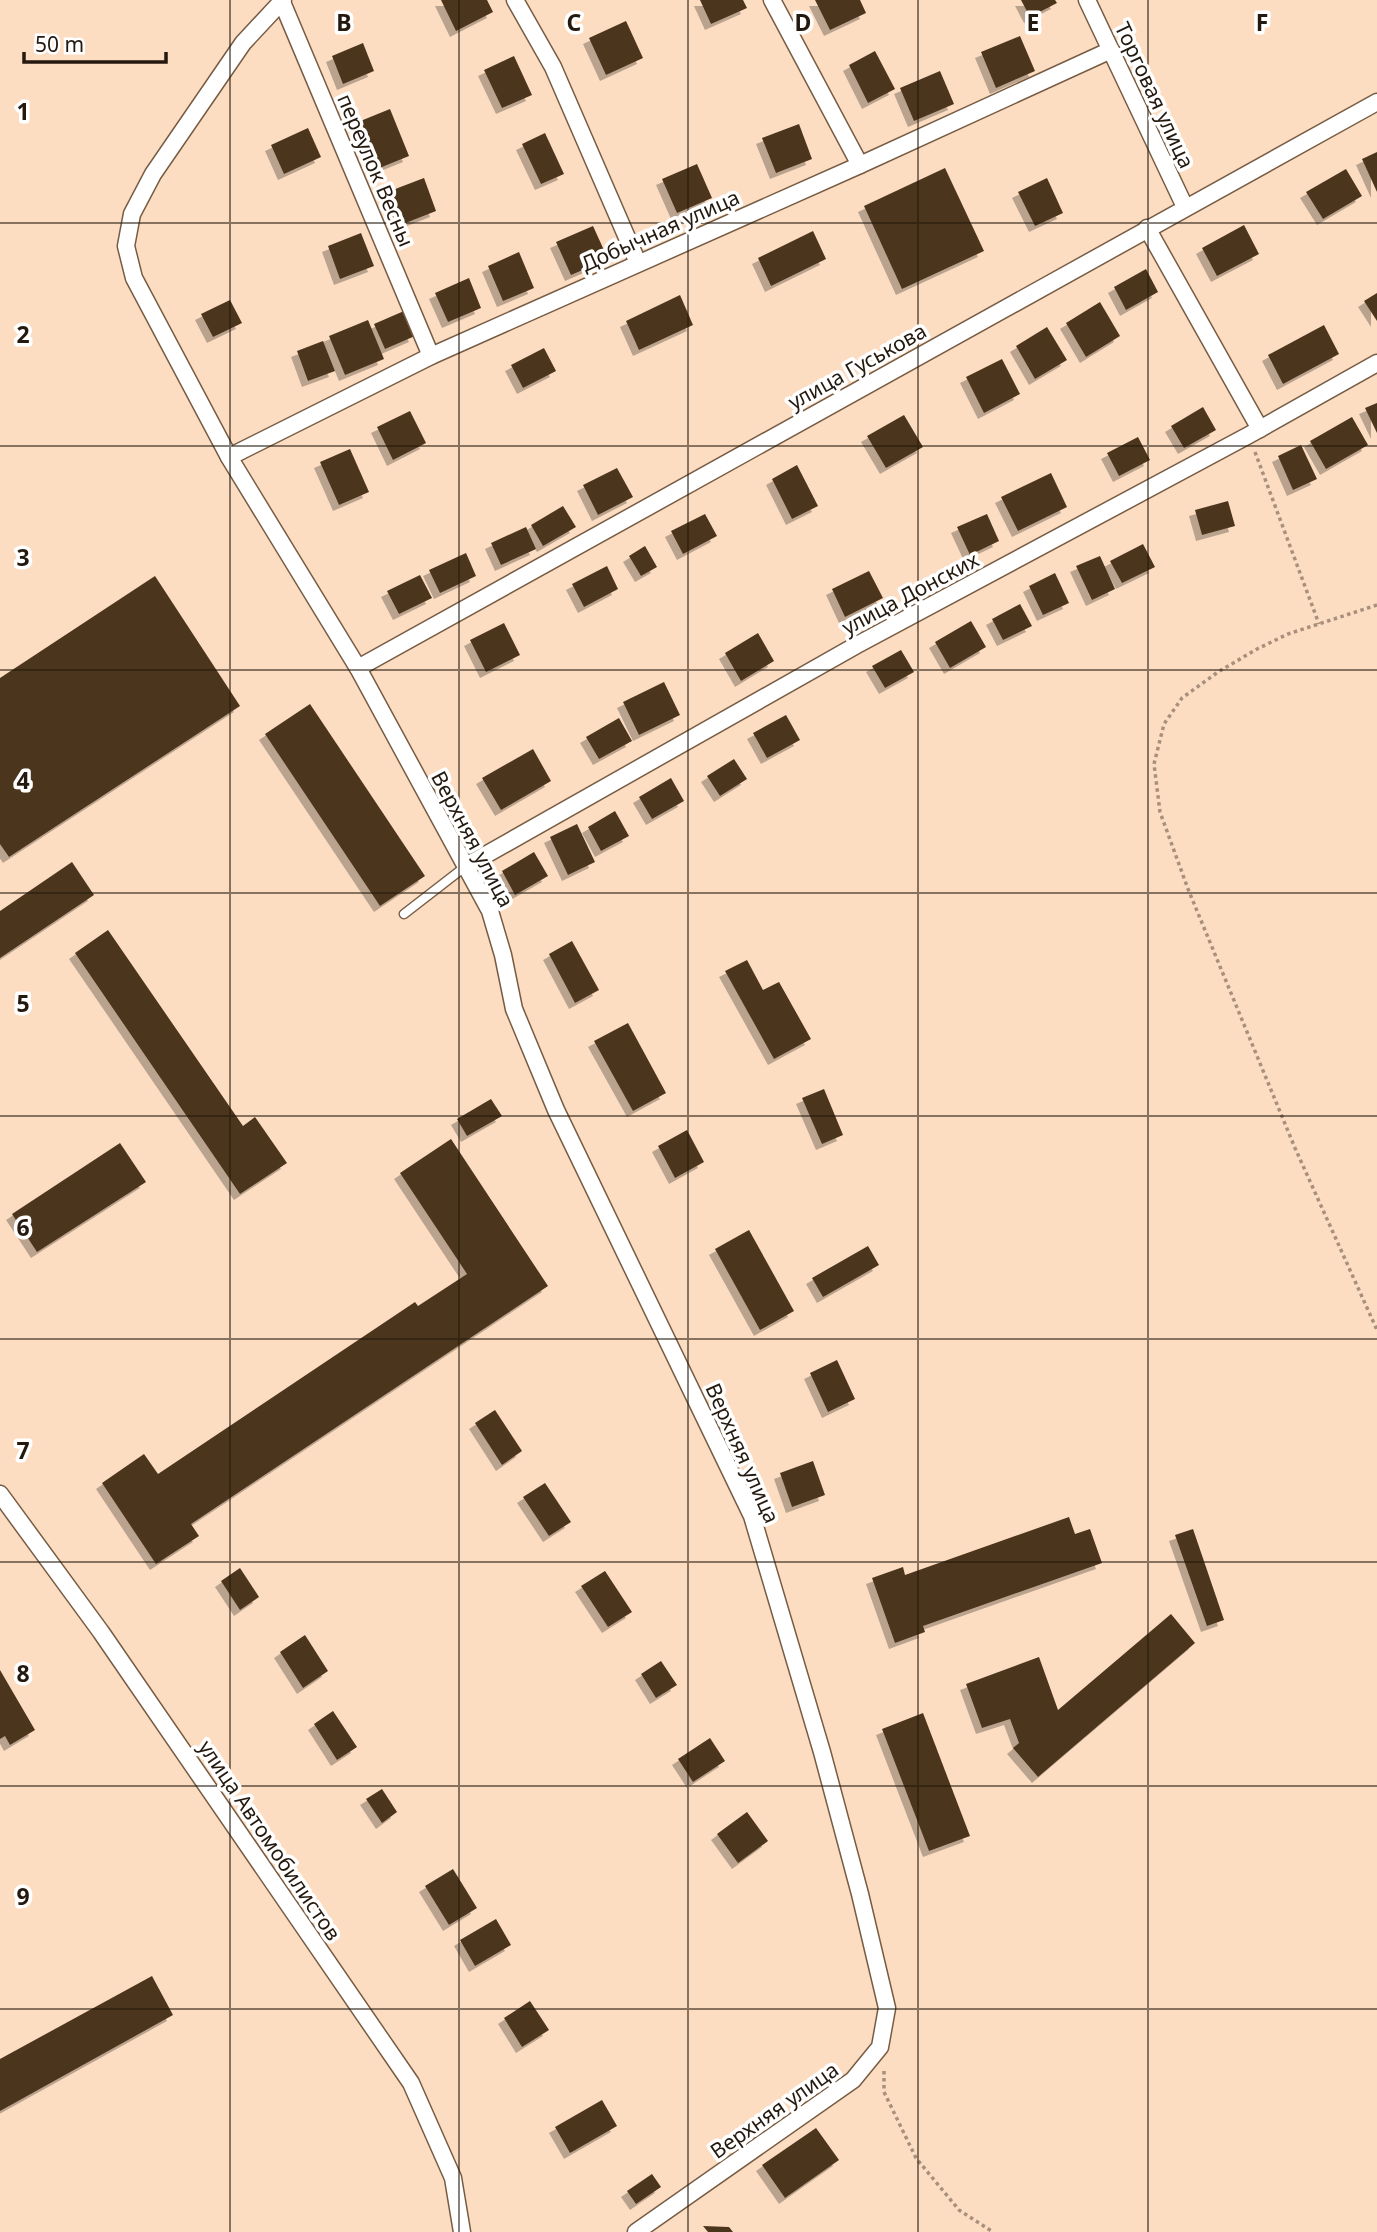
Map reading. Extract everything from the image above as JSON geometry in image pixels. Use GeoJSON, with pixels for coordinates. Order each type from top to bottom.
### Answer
{"type":"FeatureCollection","features":[{"type":"Feature","properties":{"kind":"street"},"geometry":{"type":"LineString","coordinates":[[515,0],[553,67],[638,263]]}},
{"type":"Feature","properties":{"kind":"street"},"geometry":{"type":"LineString","coordinates":[[772,0],[860,165]]}},
{"type":"Feature","properties":{"kind":"street","name":"Торговая улица"},"geometry":{"type":"LineString","coordinates":[[1087,0],[1185,207]]}},
{"type":"Feature","properties":{"kind":"street","name":"переулок Весны"},"geometry":{"type":"LineString","coordinates":[[283,1],[431,356]]}},
{"type":"Feature","properties":{"kind":"street","name":"Верхняя улица"},"geometry":{"type":"LineString","coordinates":[[283,1],[243,43],[153,174],[132,214],[126,246],[134,278],[229,457],[358,668],[490,911],[503,955],[514,1009],[556,1110],[752,1516],[822,1752],[887,2008],[880,2047],[853,2080],[636,2232]]}},
{"type":"Feature","properties":{"kind":"street","name":"Добычная улица"},"geometry":{"type":"LineString","coordinates":[[229,457],[431,356],[1111,50]]}},
{"type":"Feature","properties":{"kind":"street","name":"улица Гуськова"},"geometry":{"type":"LineString","coordinates":[[358,668],[1377,102]]}},
{"type":"Feature","properties":{"kind":"street"},"geometry":{"type":"LineString","coordinates":[[1147,228],[1254,432]]}},
{"type":"Feature","properties":{"kind":"street","name":"улица Донских"},"geometry":{"type":"LineString","coordinates":[[466,866],[855,646],[1377,363]]}},
{"type":"Feature","properties":{"kind":"street","name":"улица Автомобилистов"},"geometry":{"type":"LineString","coordinates":[[0,1494],[102,1632],[411,2083],[453,2178],[462,2232]]}},
{"type":"Feature","properties":{"kind":"lane"},"geometry":{"type":"LineString","coordinates":[[404,914],[466,866]]}},
{"type":"Feature","properties":{"kind":"path"},"geometry":{"type":"LineString","coordinates":[[1254,432],[1319,624]]}},
{"type":"Feature","properties":{"kind":"path"},"geometry":{"type":"LineString","coordinates":[[1377,605],[1288,634],[1218,672],[1182,698],[1164,724],[1154,764],[1160,812],[1188,889],[1295,1148],[1377,1330]]}},
{"type":"Feature","properties":{"kind":"path"},"geometry":{"type":"LineString","coordinates":[[884,2066],[884,2092],[916,2158],[959,2210],[993,2232]]}},
{"type":"Feature","properties":{"kind":"building"},"geometry":{"type":"Polygon","coordinates":[[[441,0],[487,0],[493,12],[456,31],[441,0]]]}},
{"type":"Feature","properties":{"kind":"building"},"geometry":{"type":"Polygon","coordinates":[[[700,0],[743,0],[747,8],[711,24],[700,0]]]}},
{"type":"Feature","properties":{"kind":"building"},"geometry":{"type":"Polygon","coordinates":[[[815,0],[860,0],[866,13],[830,30],[815,0]]]}},
{"type":"Feature","properties":{"kind":"building"},"geometry":{"type":"Polygon","coordinates":[[[1021,0],[1055,0],[1057,3],[1030,17],[1021,0]]]}},
{"type":"Feature","properties":{"kind":"building"},"geometry":{"type":"Polygon","coordinates":[[[626,21],[643,58],[606,75],[589,38],[626,21]]]}},
{"type":"Feature","properties":{"kind":"building"},"geometry":{"type":"Polygon","coordinates":[[[1020,36],[1035,71],[996,88],[981,52],[1020,36]]]}},
{"type":"Feature","properties":{"kind":"building"},"geometry":{"type":"Polygon","coordinates":[[[363,43],[374,71],[343,84],[332,56],[363,43]]]}},
{"type":"Feature","properties":{"kind":"building"},"geometry":{"type":"Polygon","coordinates":[[[875,51],[895,89],[868,103],[849,65],[875,51]]]}},
{"type":"Feature","properties":{"kind":"building"},"geometry":{"type":"Polygon","coordinates":[[[514,56],[532,95],[502,108],[484,70],[514,56]]]}},
{"type":"Feature","properties":{"kind":"building"},"geometry":{"type":"Polygon","coordinates":[[[940,71],[954,104],[914,121],[900,88],[940,71]]]}},
{"type":"Feature","properties":{"kind":"building"},"geometry":{"type":"Polygon","coordinates":[[[390,109],[409,156],[377,169],[358,122],[390,109]]]}},
{"type":"Feature","properties":{"kind":"building"},"geometry":{"type":"Polygon","coordinates":[[[799,124],[812,159],[776,173],[762,138],[799,124]]]}},
{"type":"Feature","properties":{"kind":"building"},"geometry":{"type":"Polygon","coordinates":[[[308,128],[321,157],[284,174],[271,145],[308,128]]]}},
{"type":"Feature","properties":{"kind":"building"},"geometry":{"type":"Polygon","coordinates":[[[545,133],[564,174],[541,184],[522,144],[545,133]]]}},
{"type":"Feature","properties":{"kind":"building"},"geometry":{"type":"Polygon","coordinates":[[[1377,152],[1377,192],[1362,159],[1377,152]]]}},
{"type":"Feature","properties":{"kind":"building"},"geometry":{"type":"Polygon","coordinates":[[[697,164],[712,198],[677,213],[662,179],[697,164]]]}},
{"type":"Feature","properties":{"kind":"building"},"geometry":{"type":"Polygon","coordinates":[[[945,168],[984,251],[902,289],[864,206],[945,168]]]}},
{"type":"Feature","properties":{"kind":"building"},"geometry":{"type":"Polygon","coordinates":[[[1346,169],[1362,196],[1323,219],[1306,192],[1346,169]]]}},
{"type":"Feature","properties":{"kind":"building"},"geometry":{"type":"Polygon","coordinates":[[[424,178],[436,211],[403,224],[390,191],[424,178]]]}},
{"type":"Feature","properties":{"kind":"building"},"geometry":{"type":"Polygon","coordinates":[[[1047,178],[1063,213],[1035,226],[1018,192],[1047,178]]]}},
{"type":"Feature","properties":{"kind":"building"},"geometry":{"type":"Polygon","coordinates":[[[1244,225],[1259,254],[1217,276],[1202,248],[1244,225]]]}},
{"type":"Feature","properties":{"kind":"building"},"geometry":{"type":"Polygon","coordinates":[[[593,226],[608,259],[571,275],[556,242],[593,226]]]}},
{"type":"Feature","properties":{"kind":"building"},"geometry":{"type":"Polygon","coordinates":[[[813,231],[826,259],[771,286],[758,258],[813,231]]]}},
{"type":"Feature","properties":{"kind":"building"},"geometry":{"type":"Polygon","coordinates":[[[361,233],[374,266],[340,279],[328,246],[361,233]]]}},
{"type":"Feature","properties":{"kind":"building"},"geometry":{"type":"Polygon","coordinates":[[[519,252],[534,288],[503,301],[488,266],[519,252]]]}},
{"type":"Feature","properties":{"kind":"building"},"geometry":{"type":"Polygon","coordinates":[[[1146,269],[1158,292],[1126,310],[1114,287],[1146,269]]]}},
{"type":"Feature","properties":{"kind":"building"},"geometry":{"type":"Polygon","coordinates":[[[469,278],[481,308],[448,322],[435,293],[469,278]]]}},
{"type":"Feature","properties":{"kind":"building"},"geometry":{"type":"Polygon","coordinates":[[[1377,293],[1377,321],[1364,301],[1377,293]]]}},
{"type":"Feature","properties":{"kind":"building"},"geometry":{"type":"Polygon","coordinates":[[[680,295],[693,325],[639,350],[626,321],[680,295]]]}},
{"type":"Feature","properties":{"kind":"building"},"geometry":{"type":"Polygon","coordinates":[[[230,300],[242,323],[213,337],[201,314],[230,300]]]}},
{"type":"Feature","properties":{"kind":"building"},"geometry":{"type":"Polygon","coordinates":[[[1100,302],[1120,336],[1086,357],[1066,323],[1100,302]]]}},
{"type":"Feature","properties":{"kind":"building"},"geometry":{"type":"Polygon","coordinates":[[[404,311],[415,336],[385,349],[374,324],[404,311]]]}},
{"type":"Feature","properties":{"kind":"building"},"geometry":{"type":"Polygon","coordinates":[[[368,320],[384,359],[345,375],[329,336],[368,320]]]}},
{"type":"Feature","properties":{"kind":"building"},"geometry":{"type":"Polygon","coordinates":[[[1324,325],[1339,354],[1283,384],[1268,355],[1324,325]]]}},
{"type":"Feature","properties":{"kind":"building"},"geometry":{"type":"Polygon","coordinates":[[[1047,327],[1067,360],[1035,379],[1016,346],[1047,327]]]}},
{"type":"Feature","properties":{"kind":"building"},"geometry":{"type":"Polygon","coordinates":[[[323,341],[335,371],[308,381],[297,351],[323,341]]]}},
{"type":"Feature","properties":{"kind":"building"},"geometry":{"type":"Polygon","coordinates":[[[544,348],[556,371],[523,388],[511,365],[544,348]]]}},
{"type":"Feature","properties":{"kind":"building"},"geometry":{"type":"Polygon","coordinates":[[[1002,359],[1020,394],[984,413],[966,377],[1002,359]]]}},
{"type":"Feature","properties":{"kind":"building"},"geometry":{"type":"Polygon","coordinates":[[[1377,403],[1377,433],[1365,408],[1377,403]]]}},
{"type":"Feature","properties":{"kind":"building"},"geometry":{"type":"Polygon","coordinates":[[[1203,407],[1216,430],[1184,448],[1171,426],[1203,407]]]}},
{"type":"Feature","properties":{"kind":"building"},"geometry":{"type":"Polygon","coordinates":[[[410,411],[426,443],[393,460],[377,427],[410,411]]]}},
{"type":"Feature","properties":{"kind":"building"},"geometry":{"type":"Polygon","coordinates":[[[904,415],[923,447],[886,468],[867,436],[904,415]]]}},
{"type":"Feature","properties":{"kind":"building"},"geometry":{"type":"Polygon","coordinates":[[[1352,417],[1368,445],[1326,469],[1310,441],[1352,417]]]}},
{"type":"Feature","properties":{"kind":"building"},"geometry":{"type":"Polygon","coordinates":[[[1138,437],[1150,460],[1119,476],[1107,453],[1138,437]]]}},
{"type":"Feature","properties":{"kind":"building"},"geometry":{"type":"Polygon","coordinates":[[[1301,445],[1317,479],[1293,490],[1278,456],[1301,445]]]}},
{"type":"Feature","properties":{"kind":"building"},"geometry":{"type":"Polygon","coordinates":[[[350,449],[369,492],[339,505],[320,462],[350,449]]]}},
{"type":"Feature","properties":{"kind":"building"},"geometry":{"type":"Polygon","coordinates":[[[797,465],[818,506],[792,519],[772,479],[797,465]]]}},
{"type":"Feature","properties":{"kind":"building"},"geometry":{"type":"Polygon","coordinates":[[[617,468],[633,497],[598,515],[583,485],[617,468]]]}},
{"type":"Feature","properties":{"kind":"building"},"geometry":{"type":"Polygon","coordinates":[[[1051,473],[1067,507],[1018,531],[1001,497],[1051,473]]]}},
{"type":"Feature","properties":{"kind":"building"},"geometry":{"type":"Polygon","coordinates":[[[1228,501],[1235,526],[1202,535],[1195,510],[1228,501]]]}},
{"type":"Feature","properties":{"kind":"building"},"geometry":{"type":"Polygon","coordinates":[[[563,506],[576,527],[543,546],[531,525],[563,506]]]}},
{"type":"Feature","properties":{"kind":"building"},"geometry":{"type":"Polygon","coordinates":[[[705,514],[717,536],[683,554],[671,531],[705,514]]]}},
{"type":"Feature","properties":{"kind":"building"},"geometry":{"type":"Polygon","coordinates":[[[987,514],[999,541],[970,555],[957,527],[987,514]]]}},
{"type":"Feature","properties":{"kind":"building"},"geometry":{"type":"Polygon","coordinates":[[[526,527],[536,549],[501,565],[491,543],[526,527]]]}},
{"type":"Feature","properties":{"kind":"building"},"geometry":{"type":"Polygon","coordinates":[[[1143,544],[1155,567],[1122,583],[1110,561],[1143,544]]]}},
{"type":"Feature","properties":{"kind":"building"},"geometry":{"type":"Polygon","coordinates":[[[645,546],[657,567],[641,576],[629,556],[645,546]]]}},
{"type":"Feature","properties":{"kind":"building"},"geometry":{"type":"Polygon","coordinates":[[[466,553],[476,576],[440,593],[429,570],[466,553]]]}},
{"type":"Feature","properties":{"kind":"building"},"geometry":{"type":"Polygon","coordinates":[[[1100,556],[1115,589],[1092,600],[1076,566],[1100,556]]]}},
{"type":"Feature","properties":{"kind":"building"},"geometry":{"type":"Polygon","coordinates":[[[607,566],[618,589],[584,607],[572,584],[607,566]]]}},
{"type":"Feature","properties":{"kind":"building"},"geometry":{"type":"Polygon","coordinates":[[[869,571],[883,598],[845,617],[832,589],[869,571]]]}},
{"type":"Feature","properties":{"kind":"building"},"geometry":{"type":"Polygon","coordinates":[[[1055,573],[1069,603],[1043,615],[1029,586],[1055,573]]]}},
{"type":"Feature","properties":{"kind":"building"},"geometry":{"type":"Polygon","coordinates":[[[420,575],[432,598],[399,614],[387,591],[420,575]]]}},
{"type":"Feature","properties":{"kind":"building"},"geometry":{"type":"Polygon","coordinates":[[[155,576],[240,706],[9,857],[0,844],[0,678],[155,576]]]}},
{"type":"Feature","properties":{"kind":"building"},"geometry":{"type":"Polygon","coordinates":[[[1020,604],[1032,626],[1003,640],[992,619],[1020,604]]]}},
{"type":"Feature","properties":{"kind":"building"},"geometry":{"type":"Polygon","coordinates":[[[971,621],[986,647],[950,668],[935,642],[971,621]]]}},
{"type":"Feature","properties":{"kind":"building"},"geometry":{"type":"Polygon","coordinates":[[[504,623],[520,655],[486,672],[470,640],[504,623]]]}},
{"type":"Feature","properties":{"kind":"building"},"geometry":{"type":"Polygon","coordinates":[[[758,633],[774,661],[741,681],[725,653],[758,633]]]}},
{"type":"Feature","properties":{"kind":"building"},"geometry":{"type":"Polygon","coordinates":[[[901,650],[914,672],[885,688],[872,666],[901,650]]]}},
{"type":"Feature","properties":{"kind":"building"},"geometry":{"type":"Polygon","coordinates":[[[664,682],[680,715],[639,735],[623,702],[664,682]]]}},
{"type":"Feature","properties":{"kind":"building"},"geometry":{"type":"Polygon","coordinates":[[[310,704],[425,876],[380,906],[265,734],[310,704]]]}},
{"type":"Feature","properties":{"kind":"building"},"geometry":{"type":"Polygon","coordinates":[[[786,715],[800,740],[767,758],[753,733],[786,715]]]}},
{"type":"Feature","properties":{"kind":"building"},"geometry":{"type":"Polygon","coordinates":[[[619,718],[632,741],[599,759],[586,737],[619,718]]]}},
{"type":"Feature","properties":{"kind":"building"},"geometry":{"type":"Polygon","coordinates":[[[533,749],[551,781],[501,810],[482,778],[533,749]]]}},
{"type":"Feature","properties":{"kind":"building"},"geometry":{"type":"Polygon","coordinates":[[[734,759],[747,779],[720,796],[707,776],[734,759]]]}},
{"type":"Feature","properties":{"kind":"building"},"geometry":{"type":"Polygon","coordinates":[[[671,778],[684,801],[652,819],[639,797],[671,778]]]}},
{"type":"Feature","properties":{"kind":"building"},"geometry":{"type":"Polygon","coordinates":[[[615,811],[629,836],[601,851],[588,827],[615,811]]]}},
{"type":"Feature","properties":{"kind":"building"},"geometry":{"type":"Polygon","coordinates":[[[577,824],[595,862],[568,875],[550,837],[577,824]]]}},
{"type":"Feature","properties":{"kind":"building"},"geometry":{"type":"Polygon","coordinates":[[[534,852],[548,876],[515,895],[502,871],[534,852]]]}},
{"type":"Feature","properties":{"kind":"building"},"geometry":{"type":"Polygon","coordinates":[[[72,862],[94,895],[0,958],[0,911],[72,862]]]}},
{"type":"Feature","properties":{"kind":"building"},"geometry":{"type":"Polygon","coordinates":[[[108,930],[243,1126],[255,1117],[287,1163],[240,1194],[75,953],[108,930]]]}},
{"type":"Feature","properties":{"kind":"building"},"geometry":{"type":"Polygon","coordinates":[[[572,941],[599,990],[575,1003],[549,954],[572,941]]]}},
{"type":"Feature","properties":{"kind":"building"},"geometry":{"type":"Polygon","coordinates":[[[747,960],[763,990],[779,982],[811,1039],[774,1059],[725,971],[747,960]]]}},
{"type":"Feature","properties":{"kind":"building"},"geometry":{"type":"Polygon","coordinates":[[[628,1023],[666,1093],[633,1111],[594,1041],[628,1023]]]}},
{"type":"Feature","properties":{"kind":"building"},"geometry":{"type":"Polygon","coordinates":[[[824,1089],[843,1135],[822,1144],[802,1098],[824,1089]]]}},
{"type":"Feature","properties":{"kind":"building"},"geometry":{"type":"Polygon","coordinates":[[[491,1099],[502,1116],[467,1136],[457,1119],[491,1099]]]}},
{"type":"Feature","properties":{"kind":"building"},"geometry":{"type":"Polygon","coordinates":[[[687,1130],[704,1162],[675,1178],[658,1146],[687,1130]]]}},
{"type":"Feature","properties":{"kind":"building"},"geometry":{"type":"Polygon","coordinates":[[[451,1139],[548,1286],[191,1524],[199,1536],[156,1564],[102,1483],[144,1454],[158,1474],[415,1302],[418,1306],[467,1274],[400,1173],[451,1139]]]}},
{"type":"Feature","properties":{"kind":"building"},"geometry":{"type":"Polygon","coordinates":[[[120,1143],[146,1182],[37,1252],[12,1214],[120,1143]]]}},
{"type":"Feature","properties":{"kind":"building"},"geometry":{"type":"Polygon","coordinates":[[[749,1230],[794,1311],[760,1330],[715,1249],[749,1230]]]}},
{"type":"Feature","properties":{"kind":"building"},"geometry":{"type":"Polygon","coordinates":[[[868,1246],[879,1265],[823,1297],[812,1278],[868,1246]]]}},
{"type":"Feature","properties":{"kind":"building"},"geometry":{"type":"Polygon","coordinates":[[[837,1360],[855,1399],[828,1412],[810,1373],[837,1360]]]}},
{"type":"Feature","properties":{"kind":"building"},"geometry":{"type":"Polygon","coordinates":[[[495,1410],[522,1451],[502,1465],[475,1423],[495,1410]]]}},
{"type":"Feature","properties":{"kind":"building"},"geometry":{"type":"Polygon","coordinates":[[[813,1461],[825,1495],[792,1507],[780,1473],[813,1461]]]}},
{"type":"Feature","properties":{"kind":"building"},"geometry":{"type":"Polygon","coordinates":[[[545,1483],[571,1522],[549,1536],[523,1497],[545,1483]]]}},
{"type":"Feature","properties":{"kind":"building"},"geometry":{"type":"Polygon","coordinates":[[[1069,1517],[1075,1534],[1090,1529],[1102,1563],[923,1626],[925,1632],[895,1643],[872,1578],[903,1567],[905,1575],[1069,1517]]]}},
{"type":"Feature","properties":{"kind":"building"},"geometry":{"type":"Polygon","coordinates":[[[1193,1529],[1224,1620],[1207,1626],[1175,1535],[1193,1529]]]}},
{"type":"Feature","properties":{"kind":"building"},"geometry":{"type":"Polygon","coordinates":[[[240,1568],[259,1597],[240,1610],[221,1581],[240,1568]]]}},
{"type":"Feature","properties":{"kind":"building"},"geometry":{"type":"Polygon","coordinates":[[[605,1571],[632,1612],[608,1627],[581,1586],[605,1571]]]}},
{"type":"Feature","properties":{"kind":"building"},"geometry":{"type":"Polygon","coordinates":[[[1171,1614],[1195,1643],[1038,1777],[1013,1748],[1019,1743],[1010,1719],[982,1728],[966,1684],[1039,1657],[1058,1710],[1171,1614]]]}},
{"type":"Feature","properties":{"kind":"building"},"geometry":{"type":"Polygon","coordinates":[[[305,1635],[328,1671],[303,1688],[280,1652],[305,1635]]]}},
{"type":"Feature","properties":{"kind":"building"},"geometry":{"type":"Polygon","coordinates":[[[661,1661],[677,1685],[656,1698],[641,1674],[661,1661]]]}},
{"type":"Feature","properties":{"kind":"building"},"geometry":{"type":"Polygon","coordinates":[[[0,1670],[35,1730],[10,1745],[5,1736],[0,1739],[0,1670]]]}},
{"type":"Feature","properties":{"kind":"building"},"geometry":{"type":"Polygon","coordinates":[[[333,1711],[357,1747],[337,1760],[314,1724],[333,1711]]]}},
{"type":"Feature","properties":{"kind":"building"},"geometry":{"type":"Polygon","coordinates":[[[923,1713],[970,1836],[929,1851],[882,1729],[923,1713]]]}},
{"type":"Feature","properties":{"kind":"building"},"geometry":{"type":"Polygon","coordinates":[[[710,1738],[725,1761],[693,1782],[678,1759],[710,1738]]]}},
{"type":"Feature","properties":{"kind":"building"},"geometry":{"type":"Polygon","coordinates":[[[382,1789],[397,1812],[382,1823],[366,1799],[382,1789]]]}},
{"type":"Feature","properties":{"kind":"building"},"geometry":{"type":"Polygon","coordinates":[[[747,1812],[768,1841],[738,1863],[717,1834],[747,1812]]]}},
{"type":"Feature","properties":{"kind":"building"},"geometry":{"type":"Polygon","coordinates":[[[453,1869],[477,1908],[449,1925],[425,1886],[453,1869]]]}},
{"type":"Feature","properties":{"kind":"building"},"geometry":{"type":"Polygon","coordinates":[[[496,1919],[511,1945],[475,1966],[460,1940],[496,1919]]]}},
{"type":"Feature","properties":{"kind":"building"},"geometry":{"type":"Polygon","coordinates":[[[152,1976],[173,2015],[0,2111],[0,2059],[152,1976]]]}},
{"type":"Feature","properties":{"kind":"building"},"geometry":{"type":"Polygon","coordinates":[[[530,2001],[549,2030],[522,2047],[504,2018],[530,2001]]]}},
{"type":"Feature","properties":{"kind":"building"},"geometry":{"type":"Polygon","coordinates":[[[602,2100],[617,2126],[570,2153],[555,2127],[602,2100]]]}},
{"type":"Feature","properties":{"kind":"building"},"geometry":{"type":"Polygon","coordinates":[[[816,2128],[839,2160],[785,2198],[762,2165],[816,2128]]]}},
{"type":"Feature","properties":{"kind":"building"},"geometry":{"type":"Polygon","coordinates":[[[652,2174],[661,2187],[636,2204],[627,2191],[652,2174]]]}},
{"type":"Feature","properties":{"kind":"building"},"geometry":{"type":"Polygon","coordinates":[[[703,2226],[729,2227],[733,2232],[708,2232],[703,2226]]]}}]}
